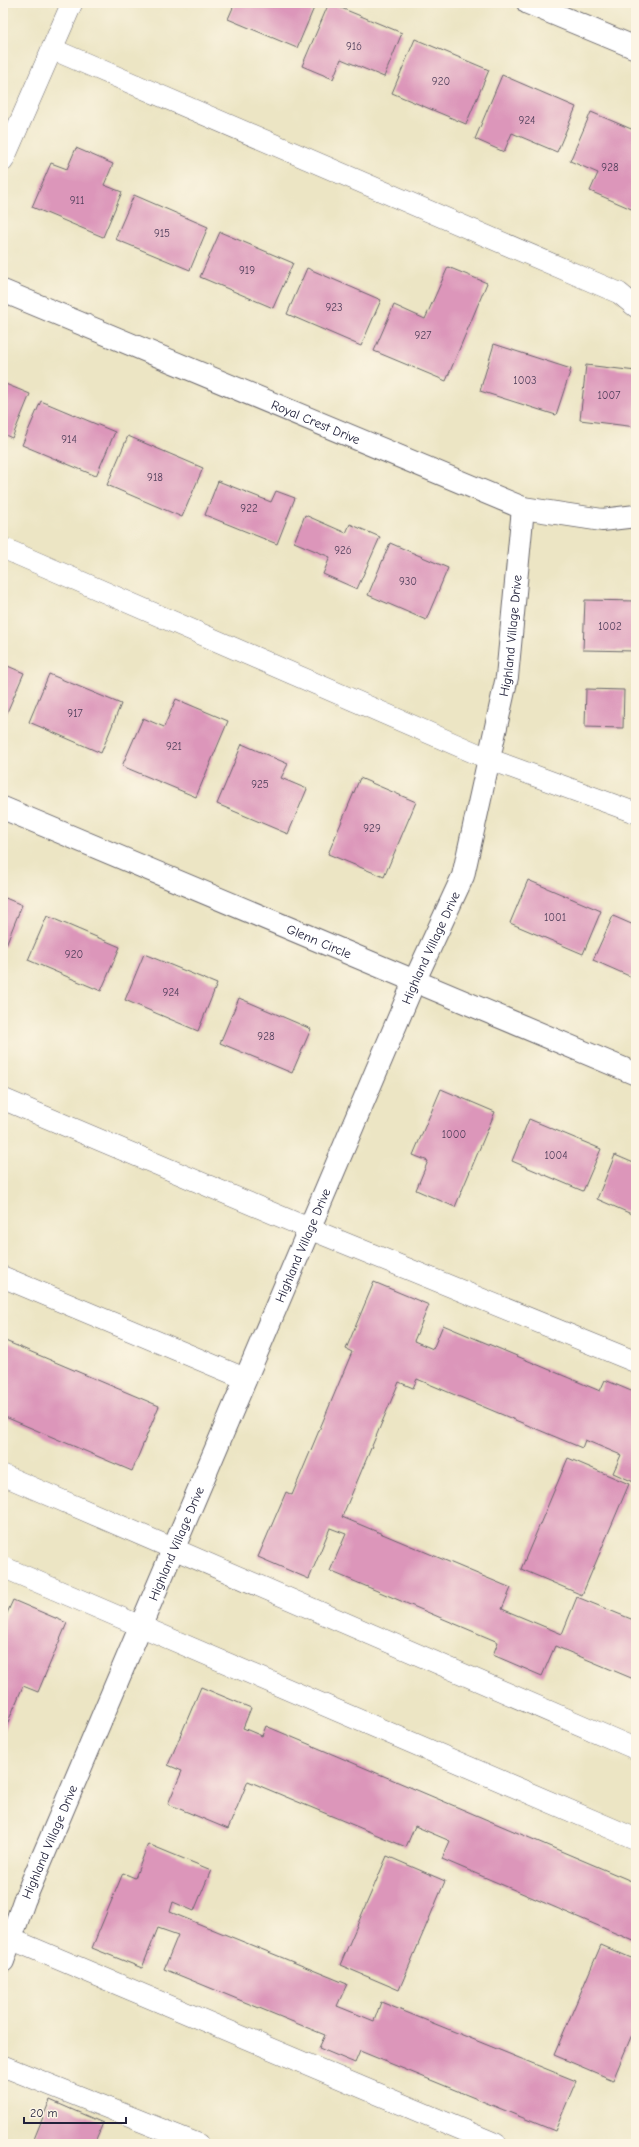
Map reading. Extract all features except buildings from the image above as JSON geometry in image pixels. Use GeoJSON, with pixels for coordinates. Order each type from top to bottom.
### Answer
{"type":"FeatureCollection","features":[{"type":"Feature","properties":{"kind":"street"},"geometry":{"type":"LineString","coordinates":[[528,3],[636,48]]}},
{"type":"Feature","properties":{"kind":"street","name":"Royal Crest Drive"},"geometry":{"type":"LineString","coordinates":[[3,291],[523,508],[602,520],[636,516]]}},
{"type":"Feature","properties":{"kind":"street","name":"Highland Village Drive"},"geometry":{"type":"LineString","coordinates":[[3,1960],[27,1894],[414,982],[463,876],[507,677],[523,508]]}},
{"type":"Feature","properties":{"kind":"street","name":"Glenn Circle"},"geometry":{"type":"LineString","coordinates":[[3,808],[636,1074]]}},
{"type":"Feature","properties":{"kind":"lane"},"geometry":{"type":"LineString","coordinates":[[3,161],[72,3]]}},
{"type":"Feature","properties":{"kind":"lane"},"geometry":{"type":"LineString","coordinates":[[52,49],[619,293],[636,308]]}},
{"type":"Feature","properties":{"kind":"lane"},"geometry":{"type":"LineString","coordinates":[[3,548],[489,759],[636,813]]}},
{"type":"Feature","properties":{"kind":"lane"},"geometry":{"type":"LineString","coordinates":[[3,1099],[310,1229],[636,1362]]}},
{"type":"Feature","properties":{"kind":"lane"},"geometry":{"type":"LineString","coordinates":[[3,1277],[246,1379]]}},
{"type":"Feature","properties":{"kind":"lane"},"geometry":{"type":"LineString","coordinates":[[3,1475],[636,1749]]}},
{"type":"Feature","properties":{"kind":"lane"},"geometry":{"type":"LineString","coordinates":[[3,1567],[636,1839]]}},
{"type":"Feature","properties":{"kind":"lane"},"geometry":{"type":"LineString","coordinates":[[11,1939],[496,2144]]}},
{"type":"Feature","properties":{"kind":"lane"},"geometry":{"type":"LineString","coordinates":[[3,2066],[198,2144]]}}]}
